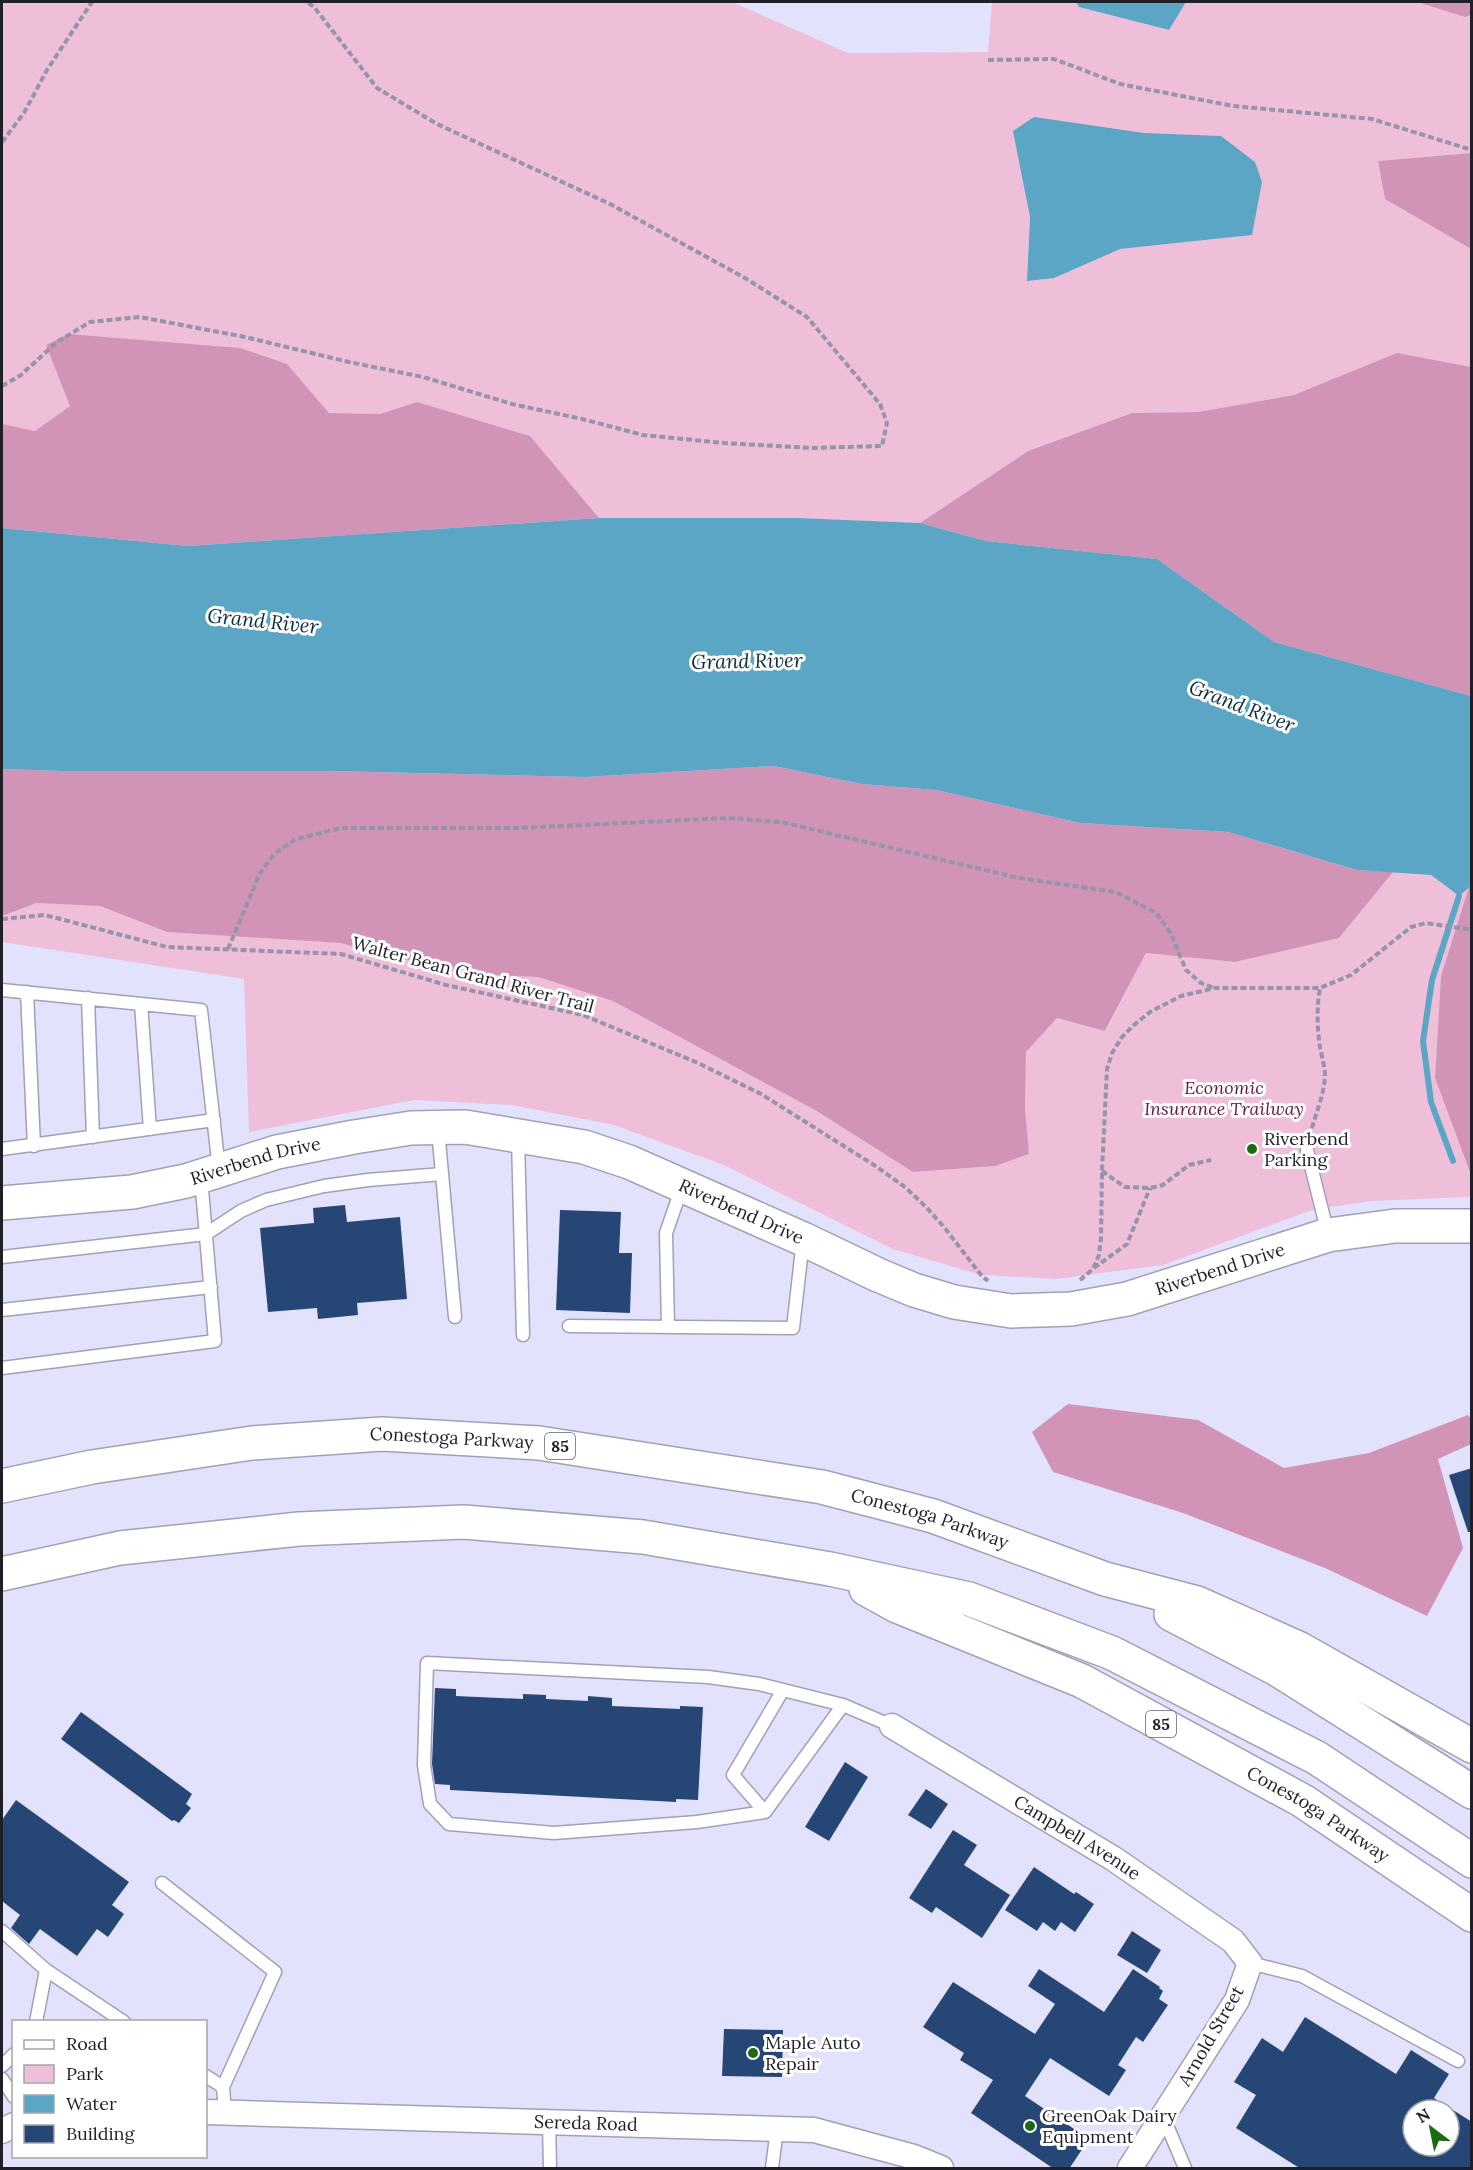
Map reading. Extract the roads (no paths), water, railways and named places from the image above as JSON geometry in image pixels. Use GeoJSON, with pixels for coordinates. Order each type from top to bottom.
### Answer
{"type":"FeatureCollection","features":[{"type":"Feature","properties":{"kind":"main road","name":"Riverbend Drive"},"geometry":{"type":"LineString","coordinates":[[2,1203],[132,1192],[186,1182],[277,1152],[411,1128],[465,1127],[584,1147],[629,1162],[914,1290],[954,1302],[1011,1311],[1071,1309],[1127,1299],[1328,1235],[1395,1226],[1472,1226]]}},
{"type":"Feature","properties":{"kind":"main road","name":"Conestoga Parkway"},"geometry":{"type":"LineString","coordinates":[[2,1486],[92,1467],[252,1443],[382,1434],[538,1443],[822,1487],[933,1516],[1105,1579],[1197,1603],[1298,1648],[1472,1746]]}},
{"type":"Feature","properties":{"kind":"main road","name":"Conestoga Parkway"},"geometry":{"type":"LineString","coordinates":[[2,1575],[120,1548],[299,1529],[464,1522],[643,1537],[830,1569],[969,1599],[1112,1653],[1317,1758],[1472,1861]]}},
{"type":"Feature","properties":{"kind":"main road","name":"Conestoga Parkway"},"geometry":{"type":"LineString","coordinates":[[830,1569],[897,1606],[1082,1681],[1303,1802],[1472,1915]]}},
{"type":"Feature","properties":{"kind":"main road","name":"Conestoga Parkway"},"geometry":{"type":"LineString","coordinates":[[1105,1579],[1275,1668],[1472,1792]]}},
{"type":"Feature","properties":{"kind":"street","name":"Campbell Avenue"},"geometry":{"type":"LineString","coordinates":[[892,1726],[1114,1859],[1233,1941],[1250,1963]]}},
{"type":"Feature","properties":{"kind":"street","name":"Arnold Street"},"geometry":{"type":"LineString","coordinates":[[1130,2169],[1237,2000],[1250,1963]]}},
{"type":"Feature","properties":{"kind":"street","name":"Sereda Road"},"geometry":{"type":"LineString","coordinates":[[215,2112],[814,2130],[915,2157],[941,2169]]}},
{"type":"Feature","properties":{"kind":"lane"},"geometry":{"type":"LineString","coordinates":[[2,990],[201,1010],[214,1120],[206,1234],[215,1341],[2,1368]]}},
{"type":"Feature","properties":{"kind":"lane"},"geometry":{"type":"LineString","coordinates":[[27,992],[34,1146]]}},
{"type":"Feature","properties":{"kind":"lane"},"geometry":{"type":"LineString","coordinates":[[88,998],[93,1137]]}},
{"type":"Feature","properties":{"kind":"lane"},"geometry":{"type":"LineString","coordinates":[[141,1004],[150,1129]]}},
{"type":"Feature","properties":{"kind":"lane"},"geometry":{"type":"LineString","coordinates":[[2,1149],[214,1120]]}},
{"type":"Feature","properties":{"kind":"lane"},"geometry":{"type":"LineString","coordinates":[[437,1128],[455,1317]]}},
{"type":"Feature","properties":{"kind":"lane"},"geometry":{"type":"LineString","coordinates":[[518,1135],[523,1335]]}},
{"type":"Feature","properties":{"kind":"lane"},"geometry":{"type":"LineString","coordinates":[[1307,1150],[1328,1235]]}},
{"type":"Feature","properties":{"kind":"lane"},"geometry":{"type":"LineString","coordinates":[[2,1257],[206,1234],[242,1211],[266,1200],[324,1186],[368,1179],[442,1174]]}},
{"type":"Feature","properties":{"kind":"lane"},"geometry":{"type":"LineString","coordinates":[[668,1327],[666,1233],[682,1185]]}},
{"type":"Feature","properties":{"kind":"lane"},"geometry":{"type":"LineString","coordinates":[[568,1326],[793,1328],[803,1239]]}},
{"type":"Feature","properties":{"kind":"lane"},"geometry":{"type":"LineString","coordinates":[[2,1310],[211,1287]]}},
{"type":"Feature","properties":{"kind":"lane"},"geometry":{"type":"LineString","coordinates":[[843,1705],[765,1812],[697,1822],[554,1833],[449,1824],[430,1804],[424,1765],[427,1663],[708,1677],[759,1684],[843,1705],[892,1726]]}},
{"type":"Feature","properties":{"kind":"lane"},"geometry":{"type":"LineString","coordinates":[[765,1812],[733,1775],[783,1690]]}},
{"type":"Feature","properties":{"kind":"lane"},"geometry":{"type":"LineString","coordinates":[[162,1883],[275,1972],[223,2087],[215,2112]]}},
{"type":"Feature","properties":{"kind":"lane"},"geometry":{"type":"LineString","coordinates":[[2,1931],[46,1970],[121,2020]]}},
{"type":"Feature","properties":{"kind":"lane"},"geometry":{"type":"LineString","coordinates":[[1250,1963],[1302,1976],[1458,2061]]}},
{"type":"Feature","properties":{"kind":"lane"},"geometry":{"type":"LineString","coordinates":[[36,2020],[46,1970]]}},
{"type":"Feature","properties":{"kind":"lane"},"geometry":{"type":"LineString","coordinates":[[207,2077],[223,2087]]}},
{"type":"Feature","properties":{"kind":"lane"},"geometry":{"type":"LineString","coordinates":[[2,2079],[12,2094]]}},
{"type":"Feature","properties":{"kind":"lane"},"geometry":{"type":"LineString","coordinates":[[1163,2116],[1185,2169]]}},
{"type":"Feature","properties":{"kind":"lane"},"geometry":{"type":"LineString","coordinates":[[549,2122],[550,2169]]}},
{"type":"Feature","properties":{"kind":"lane"},"geometry":{"type":"LineString","coordinates":[[772,2169],[777,2129]]}},
{"type":"Feature","properties":{"kind":"water"},"geometry":{"type":"Polygon","coordinates":[[[1076,2],[1186,2],[1169,30],[1079,7],[1076,2]]]}},
{"type":"Feature","properties":{"kind":"water"},"geometry":{"type":"Polygon","coordinates":[[[1034,117],[1144,133],[1221,136],[1255,162],[1262,182],[1252,235],[1120,249],[1054,278],[1027,281],[1030,217],[1013,131],[1034,117]]]}},
{"type":"Feature","properties":{"kind":"water","name":"Grand River"},"geometry":{"type":"Polygon","coordinates":[[[599,518],[798,518],[920,523],[986,541],[1157,559],[1274,642],[1471,696],[1471,886],[1459,896],[1431,875],[1357,870],[1228,832],[1080,823],[936,790],[861,784],[774,766],[586,777],[329,771],[2,769],[2,528],[188,546],[599,518]]]}},
{"type":"Feature","properties":{"kind":"waterway"},"geometry":{"type":"LineString","coordinates":[[1453,1161],[1431,1102],[1423,1041],[1432,980],[1459,896]]}},
{"type":"Feature","properties":{"kind":"place","name":"Riverbend Parking"},"geometry":{"type":"Point","coordinates":[1252,1149]}},
{"type":"Feature","properties":{"kind":"place","name":"Maple Auto Repair"},"geometry":{"type":"Point","coordinates":[753,2053]}},
{"type":"Feature","properties":{"kind":"place","name":"GreenOak Dairy Equipment"},"geometry":{"type":"Point","coordinates":[1030,2126]}},
{"type":"Feature","properties":{"kind":"park label","name":"Economic Insurance Trailway"},"geometry":{"type":"Point","coordinates":[1224,1098]}}]}
